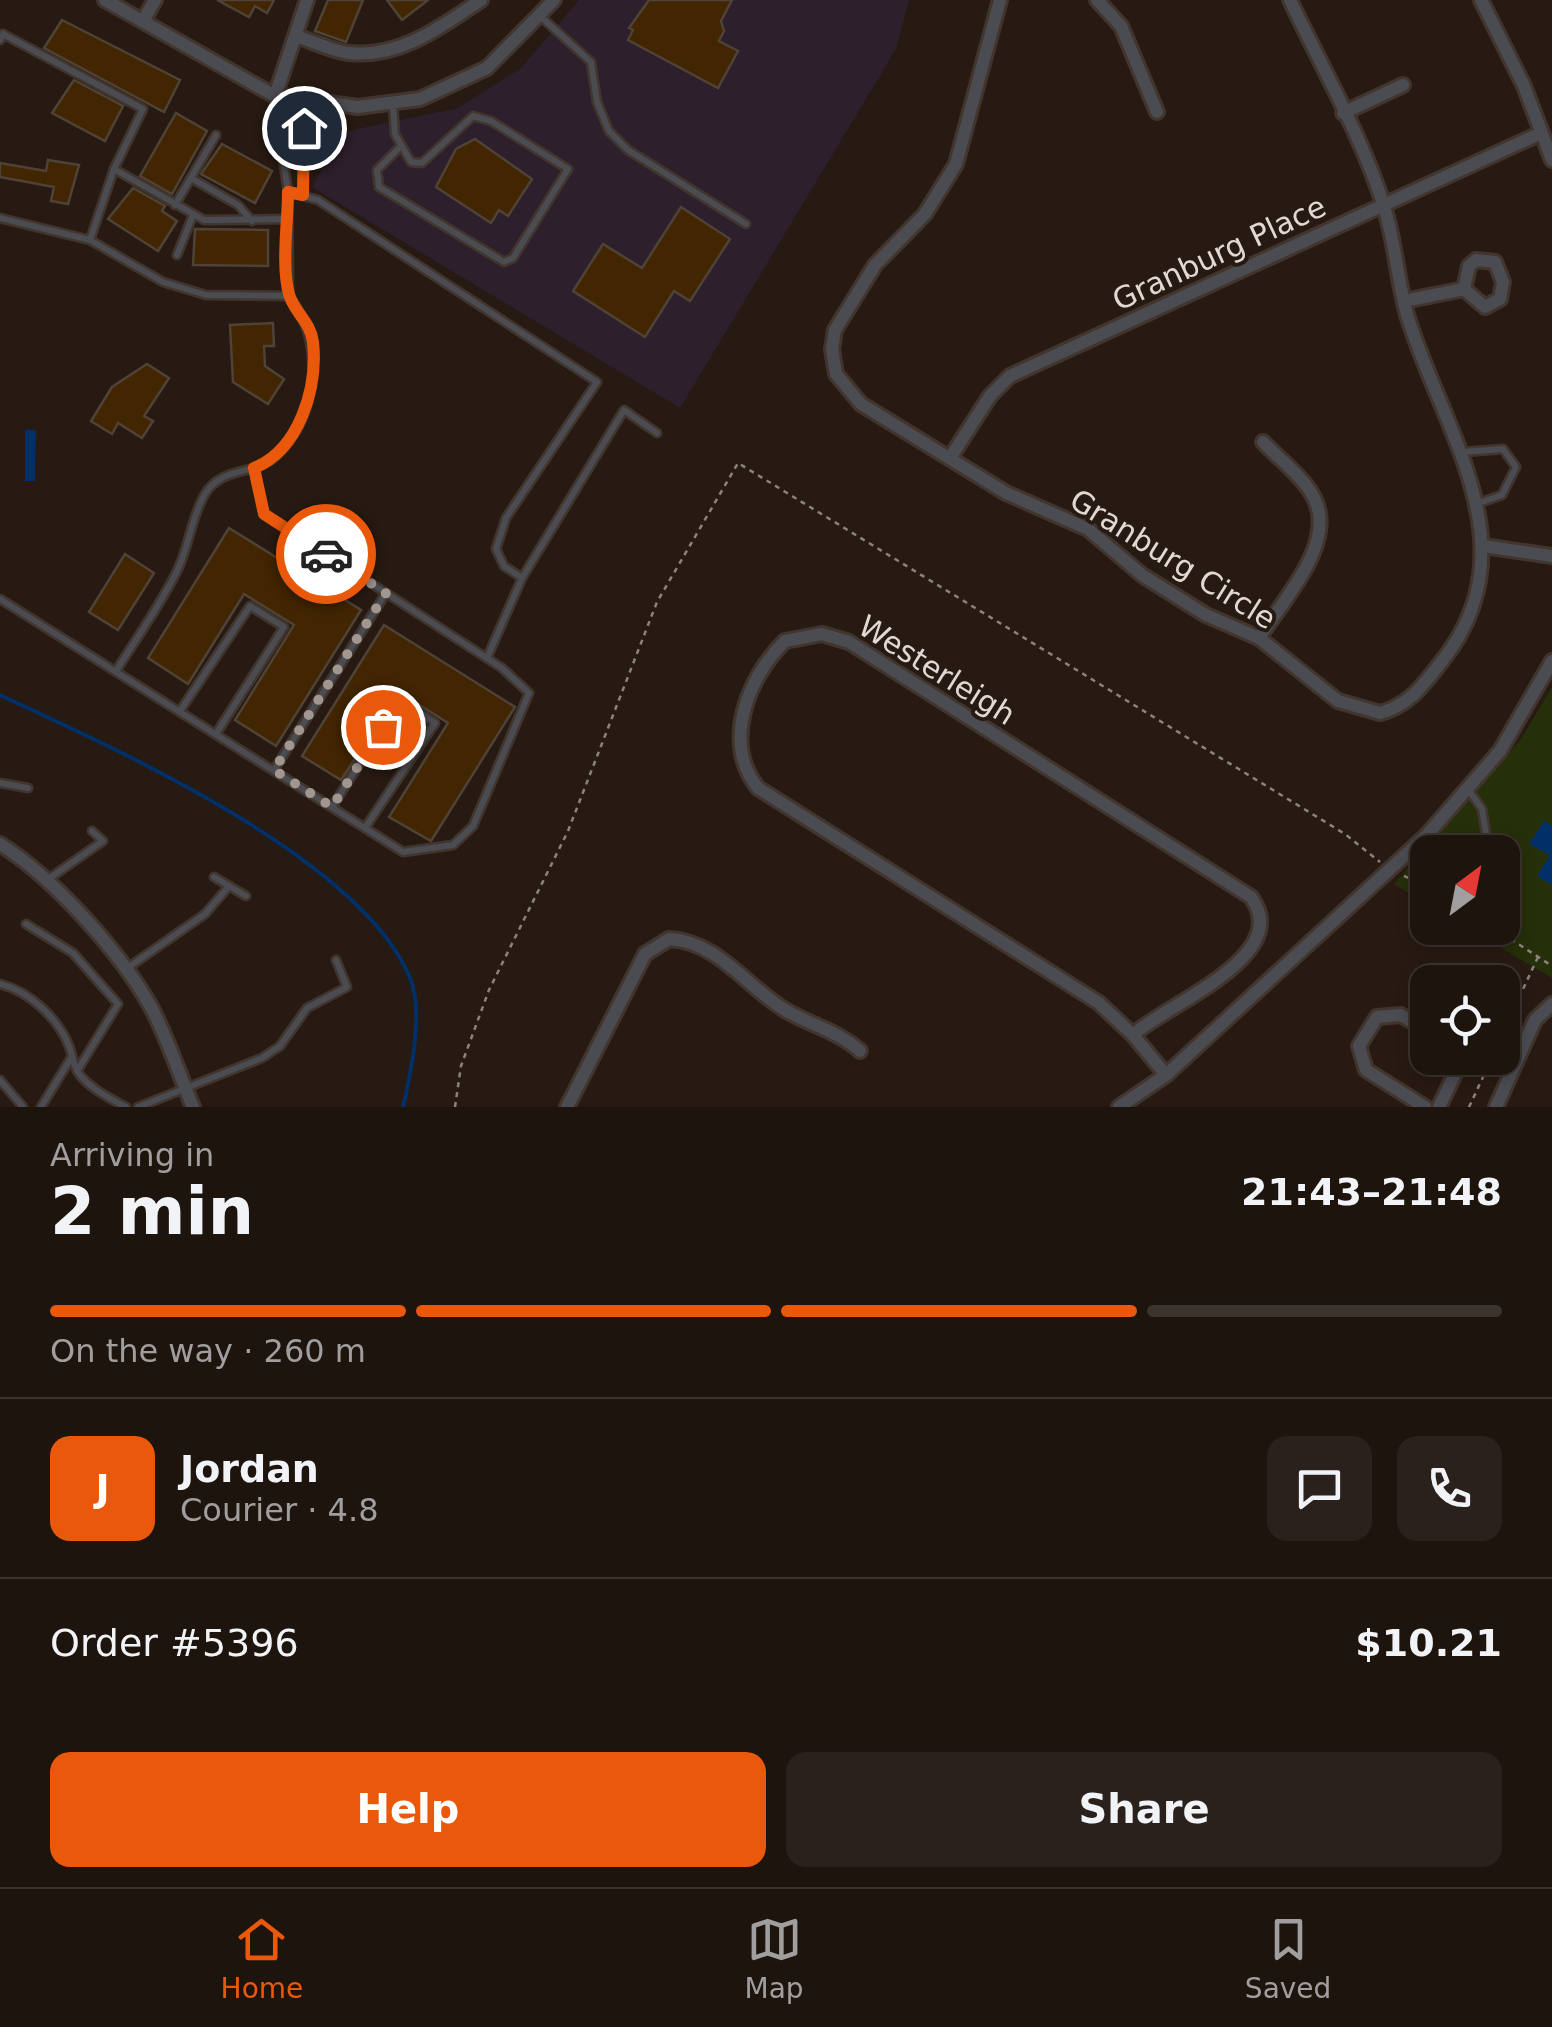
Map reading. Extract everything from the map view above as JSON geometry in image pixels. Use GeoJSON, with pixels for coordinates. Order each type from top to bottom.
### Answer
{"type":"FeatureCollection","features":[{"type":"Feature","properties":{"kind":"street"},"geometry":{"type":"LineString","coordinates":[[105,0],[247,84],[275,96],[291,102],[358,107],[420,98],[488,68],[554,0]]}},
{"type":"Feature","properties":{"kind":"street"},"geometry":{"type":"LineString","coordinates":[[144,21],[155,0]]}},
{"type":"Feature","properties":{"kind":"street"},"geometry":{"type":"LineString","coordinates":[[275,96],[308,0]]}},
{"type":"Feature","properties":{"kind":"street"},"geometry":{"type":"LineString","coordinates":[[296,36],[349,53],[386,50],[423,39],[480,0]]}},
{"type":"Feature","properties":{"kind":"street","name":"Granburg Circle"},"geometry":{"type":"LineString","coordinates":[[1000,0],[962,146],[947,182],[926,214],[875,265],[836,330],[832,349],[836,374],[846,391],[950,458],[1022,502],[1088,530],[1142,574],[1206,615],[1259,638],[1338,700],[1368,712],[1389,710],[1424,686],[1446,655],[1471,603],[1483,546],[1463,452],[1404,300],[1384,205],[1290,0]]}},
{"type":"Feature","properties":{"kind":"street"},"geometry":{"type":"LineString","coordinates":[[1097,0],[1120,26],[1157,112]]}},
{"type":"Feature","properties":{"kind":"street"},"geometry":{"type":"LineString","coordinates":[[1481,0],[1552,160]]}},
{"type":"Feature","properties":{"kind":"street"},"geometry":{"type":"LineString","coordinates":[[1342,112],[1402,84]]}},
{"type":"Feature","properties":{"kind":"street","name":"Granburg Place"},"geometry":{"type":"LineString","coordinates":[[950,458],[990,396],[1010,376],[1542,133]]}},
{"type":"Feature","properties":{"kind":"street"},"geometry":{"type":"LineString","coordinates":[[1404,300],[1464,288]]}},
{"type":"Feature","properties":{"kind":"street"},"geometry":{"type":"LineString","coordinates":[[1259,638],[1316,547],[1322,528],[1315,500],[1263,442]]}},
{"type":"Feature","properties":{"kind":"street"},"geometry":{"type":"LineString","coordinates":[[1483,546],[1552,556]]}},
{"type":"Feature","properties":{"kind":"street","name":"Westerleigh"},"geometry":{"type":"LineString","coordinates":[[1133,1036],[1148,1021],[1213,984],[1254,944],[1260,917],[1251,897],[849,642],[822,634],[785,641],[761,673],[738,733],[740,758],[758,788],[1099,1004],[1166,1075]]}},
{"type":"Feature","properties":{"kind":"street"},"geometry":{"type":"LineString","coordinates":[[1427,835],[1523,717],[1552,662]]}},
{"type":"Feature","properties":{"kind":"street"},"geometry":{"type":"LineString","coordinates":[[0,844],[46,880],[126,970],[161,1028],[193,1107]]}},
{"type":"Feature","properties":{"kind":"street"},"geometry":{"type":"LineString","coordinates":[[1119,1107],[1166,1075],[1410,851]]}},
{"type":"Feature","properties":{"kind":"street"},"geometry":{"type":"LineString","coordinates":[[567,1107],[645,954],[668,939],[696,944],[752,982],[781,1008],[837,1034],[860,1051]]}},
{"type":"Feature","properties":{"kind":"street"},"geometry":{"type":"LineString","coordinates":[[1496,1107],[1535,1020],[1552,1004]]}},
{"type":"Feature","properties":{"kind":"street"},"geometry":{"type":"LineString","coordinates":[[1410,1021],[1401,1016],[1377,1017],[1359,1046],[1366,1070],[1425,1107]]}},
{"type":"Feature","properties":{"kind":"street"},"geometry":{"type":"LineString","coordinates":[[1439,1107],[1454,1075]]}},
{"type":"Feature","properties":{"kind":"lane"},"geometry":{"type":"LineString","coordinates":[[540,16],[591,62],[600,113],[609,131],[628,150],[746,224]]}},
{"type":"Feature","properties":{"kind":"lane"},"geometry":{"type":"LineString","coordinates":[[0,40],[4,34],[143,110],[114,170],[90,240]]}},
{"type":"Feature","properties":{"kind":"lane"},"geometry":{"type":"LineString","coordinates":[[116,671],[176,572],[202,499],[213,482],[227,473],[254,468],[277,455],[297,427],[310,393],[312,338],[302,312],[289,296],[288,192],[279,132],[289,119],[291,102]]}},
{"type":"Feature","properties":{"kind":"lane"},"geometry":{"type":"LineString","coordinates":[[393,104],[400,148],[412,162],[422,164],[474,116],[491,121],[568,169],[513,258],[504,262],[379,187],[376,170],[400,148]]}},
{"type":"Feature","properties":{"kind":"lane"},"geometry":{"type":"LineString","coordinates":[[289,119],[304,128],[303,195]]}},
{"type":"Feature","properties":{"kind":"lane"},"geometry":{"type":"LineString","coordinates":[[175,205],[216,135]]}},
{"type":"Feature","properties":{"kind":"lane"},"geometry":{"type":"LineString","coordinates":[[284,158],[302,156]]}},
{"type":"Feature","properties":{"kind":"lane"},"geometry":{"type":"LineString","coordinates":[[114,170],[204,220],[288,219]]}},
{"type":"Feature","properties":{"kind":"lane"},"geometry":{"type":"LineString","coordinates":[[191,178],[238,205],[252,222]]}},
{"type":"Feature","properties":{"kind":"lane"},"geometry":{"type":"LineString","coordinates":[[288,192],[318,200],[596,382],[506,518],[496,548],[504,566],[522,578]]}},
{"type":"Feature","properties":{"kind":"lane"},"geometry":{"type":"LineString","coordinates":[[177,255],[192,215]]}},
{"type":"Feature","properties":{"kind":"lane"},"geometry":{"type":"LineString","coordinates":[[0,218],[90,240],[164,282],[206,296],[289,296]]}},
{"type":"Feature","properties":{"kind":"lane"},"geometry":{"type":"LineString","coordinates":[[487,658],[522,578],[624,410],[656,433]]}},
{"type":"Feature","properties":{"kind":"lane"},"geometry":{"type":"LineString","coordinates":[[1463,452],[1503,450],[1516,467],[1502,494],[1476,504]]}},
{"type":"Feature","properties":{"kind":"lane"},"geometry":{"type":"LineString","coordinates":[[0,599],[403,852],[454,845],[473,826],[530,693],[487,658],[264,514],[254,468]]}},
{"type":"Feature","properties":{"kind":"lane"},"geometry":{"type":"LineString","coordinates":[[274,770],[386,593]]}},
{"type":"Feature","properties":{"kind":"lane"},"geometry":{"type":"LineString","coordinates":[[180,711],[250,606],[284,628],[216,734]]}},
{"type":"Feature","properties":{"kind":"lane"},"geometry":{"type":"LineString","coordinates":[[332,807],[400,700],[435,723],[365,828]]}},
{"type":"Feature","properties":{"kind":"lane"},"geometry":{"type":"LineString","coordinates":[[0,783],[28,788]]}},
{"type":"Feature","properties":{"kind":"lane"},"geometry":{"type":"LineString","coordinates":[[1468,789],[1482,809],[1486,835]]}},
{"type":"Feature","properties":{"kind":"lane"},"geometry":{"type":"LineString","coordinates":[[46,880],[104,842],[92,831]]}},
{"type":"Feature","properties":{"kind":"lane"},"geometry":{"type":"LineString","coordinates":[[214,877],[246,896]]}},
{"type":"Feature","properties":{"kind":"lane"},"geometry":{"type":"LineString","coordinates":[[126,970],[205,914],[230,886]]}},
{"type":"Feature","properties":{"kind":"lane"},"geometry":{"type":"LineString","coordinates":[[26,924],[74,953],[118,1004],[77,1071]]}},
{"type":"Feature","properties":{"kind":"lane"},"geometry":{"type":"LineString","coordinates":[[138,1107],[262,1058],[280,1046],[306,1008],[347,987],[336,960]]}},
{"type":"Feature","properties":{"kind":"lane"},"geometry":{"type":"LineString","coordinates":[[0,984],[13,987],[43,1009],[62,1034],[77,1071],[120,1106]]}},
{"type":"Feature","properties":{"kind":"lane"},"geometry":{"type":"LineString","coordinates":[[41,1107],[72,1058]]}},
{"type":"Feature","properties":{"kind":"lane"},"geometry":{"type":"LineString","coordinates":[[0,1080],[23,1107]]}},
{"type":"Feature","properties":{"kind":"path"},"geometry":{"type":"LineString","coordinates":[[455,1107],[461,1066],[489,990],[568,831],[657,602],[738,463],[1346,834],[1378,861]]}},
{"type":"Feature","properties":{"kind":"path"},"geometry":{"type":"LineString","coordinates":[[1404,876],[1410,878]]}},
{"type":"Feature","properties":{"kind":"path"},"geometry":{"type":"LineString","coordinates":[[1520,945],[1552,966]]}},
{"type":"Feature","properties":{"kind":"path"},"geometry":{"type":"LineString","coordinates":[[1520,996],[1538,957]]}},
{"type":"Feature","properties":{"kind":"path"},"geometry":{"type":"LineString","coordinates":[[1469,1107],[1484,1075]]}},
{"type":"Feature","properties":{"kind":"shaded area"},"geometry":{"type":"Polygon","coordinates":[[[579,0],[909,0],[896,49],[680,408],[312,187],[343,132],[458,108],[521,68],[579,0]]]}},
{"type":"Feature","properties":{"kind":"green space"},"geometry":{"type":"Polygon","coordinates":[[[1552,687],[1552,978],[1496,945],[1520,945],[1520,835],[1437,835],[1521,739],[1552,687]]]}},
{"type":"Feature","properties":{"kind":"green space"},"geometry":{"type":"Polygon","coordinates":[[[1410,866],[1410,894],[1394,884],[1410,866]]]}},
{"type":"Feature","properties":{"kind":"water"},"geometry":{"type":"Polygon","coordinates":[[[25,430],[36,430],[35,481],[25,481],[25,430]]]}},
{"type":"Feature","properties":{"kind":"water"},"geometry":{"type":"Polygon","coordinates":[[[1544,821],[1552,826],[1552,885],[1537,876],[1550,855],[1529,844],[1544,821]]]}},
{"type":"Feature","properties":{"kind":"building"},"geometry":{"type":"Polygon","coordinates":[[[217,0],[274,0],[267,13],[255,6],[249,17],[217,0]]]}},
{"type":"Feature","properties":{"kind":"building"},"geometry":{"type":"Polygon","coordinates":[[[328,0],[363,0],[346,42],[315,31],[328,0]]]}},
{"type":"Feature","properties":{"kind":"building"},"geometry":{"type":"Polygon","coordinates":[[[387,0],[428,0],[402,20],[387,0]]]}},
{"type":"Feature","properties":{"kind":"building"},"geometry":{"type":"Polygon","coordinates":[[[649,0],[732,0],[721,21],[724,31],[719,41],[738,51],[718,88],[628,40],[633,30],[629,28],[649,0]]]}},
{"type":"Feature","properties":{"kind":"building"},"geometry":{"type":"Polygon","coordinates":[[[62,20],[180,80],[164,112],[44,48],[62,20]]]}},
{"type":"Feature","properties":{"kind":"building"},"geometry":{"type":"Polygon","coordinates":[[[74,80],[123,106],[105,141],[52,113],[74,80]]]}},
{"type":"Feature","properties":{"kind":"building"},"geometry":{"type":"Polygon","coordinates":[[[176,113],[207,131],[172,194],[140,176],[176,113]]]}},
{"type":"Feature","properties":{"kind":"building"},"geometry":{"type":"Polygon","coordinates":[[[475,139],[532,179],[508,216],[499,210],[491,223],[436,187],[456,149],[475,139]]]}},
{"type":"Feature","properties":{"kind":"building"},"geometry":{"type":"Polygon","coordinates":[[[222,144],[272,171],[255,203],[201,174],[222,144]]]}},
{"type":"Feature","properties":{"kind":"building"},"geometry":{"type":"Polygon","coordinates":[[[48,160],[79,165],[68,204],[51,201],[54,187],[0,177],[0,163],[46,171],[48,160]]]}},
{"type":"Feature","properties":{"kind":"building"},"geometry":{"type":"Polygon","coordinates":[[[133,188],[165,206],[162,211],[177,221],[158,251],[108,219],[133,188]]]}},
{"type":"Feature","properties":{"kind":"building"},"geometry":{"type":"Polygon","coordinates":[[[681,207],[730,239],[690,301],[674,291],[645,337],[573,291],[603,244],[642,268],[681,207]]]}},
{"type":"Feature","properties":{"kind":"building"},"geometry":{"type":"Polygon","coordinates":[[[195,229],[268,230],[268,266],[193,265],[195,229]]]}},
{"type":"Feature","properties":{"kind":"building"},"geometry":{"type":"Polygon","coordinates":[[[273,323],[274,346],[264,346],[265,366],[284,379],[268,404],[233,382],[230,325],[273,323]]]}},
{"type":"Feature","properties":{"kind":"building"},"geometry":{"type":"Polygon","coordinates":[[[147,364],[169,378],[144,416],[153,421],[142,438],[118,423],[112,434],[91,421],[112,387],[147,364]]]}},
{"type":"Feature","properties":{"kind":"building"},"geometry":{"type":"Polygon","coordinates":[[[229,528],[361,610],[276,746],[235,720],[294,625],[244,594],[188,684],[148,658],[229,528]]]}},
{"type":"Feature","properties":{"kind":"building"},"geometry":{"type":"Polygon","coordinates":[[[125,554],[154,573],[118,630],[89,612],[125,554]]]}},
{"type":"Feature","properties":{"kind":"building"},"geometry":{"type":"Polygon","coordinates":[[[384,625],[515,707],[431,841],[389,817],[448,723],[399,692],[341,780],[302,756],[384,625]]]}},
{"type":"Feature","properties":{"kind":"waterway"},"geometry":{"type":"LineString","coordinates":[[0,695],[167,776],[229,811],[289,850],[341,891],[383,934],[410,978],[416,1008],[415,1042],[403,1107]]}},
{"type":"Feature","properties":{"kind":"way so far"},"geometry":{"type":"LineString","coordinates":[[326,554],[386,593],[274,770],[332,807],[383,727]]}},
{"type":"Feature","properties":{"kind":"route"},"geometry":{"type":"LineString","coordinates":[[304,128],[303,195],[288,192],[289,296],[307,321],[312,338],[310,393],[297,427],[277,455],[254,468],[264,514],[326,554]]}}]}
